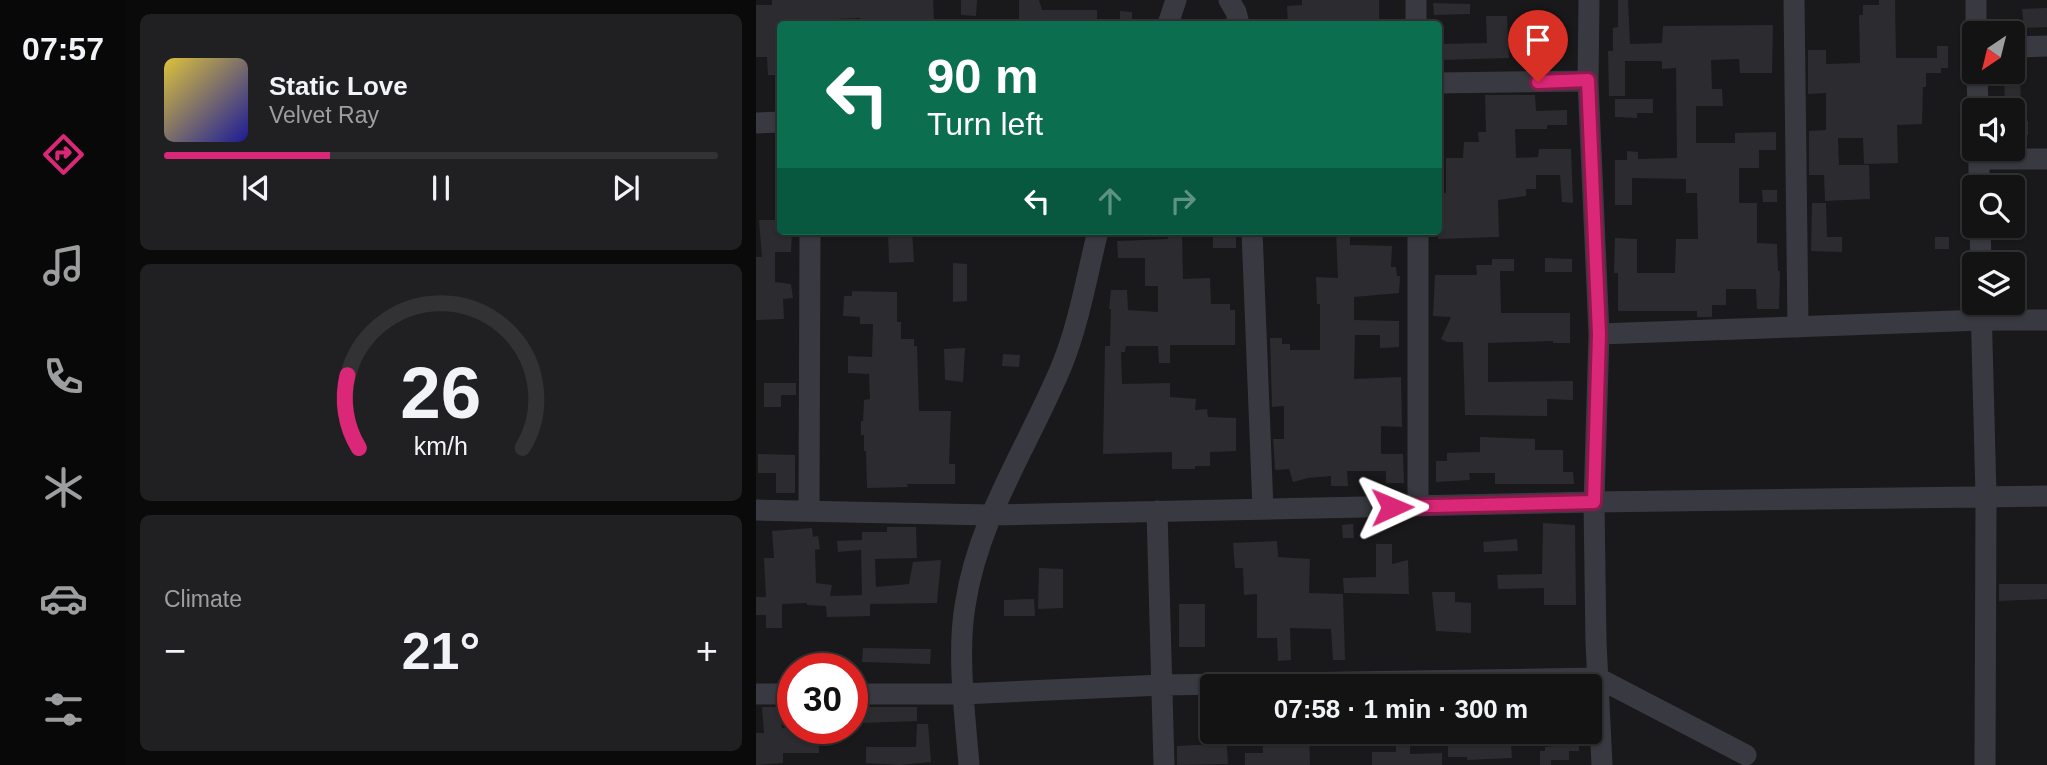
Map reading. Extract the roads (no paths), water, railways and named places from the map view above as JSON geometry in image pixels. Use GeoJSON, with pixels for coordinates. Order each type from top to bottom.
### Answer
{"type":"FeatureCollection","features":[{"type":"Feature","properties":{"kind":"street"},"geometry":{"type":"LineString","coordinates":[[1169,21],[1176,0]]}},
{"type":"Feature","properties":{"kind":"street"},"geometry":{"type":"LineString","coordinates":[[1229,0],[1238,21]]}},
{"type":"Feature","properties":{"kind":"street"},"geometry":{"type":"LineString","coordinates":[[1416,0],[1416,21]]}},
{"type":"Feature","properties":{"kind":"street"},"geometry":{"type":"LineString","coordinates":[[1589,0],[1588,80],[1599,334],[1594,502],[1598,674]]}},
{"type":"Feature","properties":{"kind":"street"},"geometry":{"type":"LineString","coordinates":[[1794,0],[1798,327]]}},
{"type":"Feature","properties":{"kind":"street"},"geometry":{"type":"LineString","coordinates":[[1976,0],[1976,21]]}},
{"type":"Feature","properties":{"kind":"street"},"geometry":{"type":"LineString","coordinates":[[2025,47],[2047,46]]}},
{"type":"Feature","properties":{"kind":"street"},"geometry":{"type":"LineString","coordinates":[[1442,83],[1588,80]]}},
{"type":"Feature","properties":{"kind":"street"},"geometry":{"type":"LineString","coordinates":[[756,123],[777,122]]}},
{"type":"Feature","properties":{"kind":"street"},"geometry":{"type":"LineString","coordinates":[[2025,157],[2047,159]]}},
{"type":"Feature","properties":{"kind":"street"},"geometry":{"type":"LineString","coordinates":[[808,510],[810,235]]}},
{"type":"Feature","properties":{"kind":"street"},"geometry":{"type":"LineString","coordinates":[[969,765],[963,694],[964,608],[990,515],[1068,349],[1097,235]]}},
{"type":"Feature","properties":{"kind":"street"},"geometry":{"type":"LineString","coordinates":[[1252,235],[1263,509]]}},
{"type":"Feature","properties":{"kind":"street"},"geometry":{"type":"LineString","coordinates":[[1418,235],[1418,506]]}},
{"type":"Feature","properties":{"kind":"street"},"geometry":{"type":"LineString","coordinates":[[1599,334],[1798,327],[1962,313]]}},
{"type":"Feature","properties":{"kind":"street"},"geometry":{"type":"LineString","coordinates":[[1982,315],[1986,496],[1985,765]]}},
{"type":"Feature","properties":{"kind":"street"},"geometry":{"type":"LineString","coordinates":[[2011,315],[2047,320]]}},
{"type":"Feature","properties":{"kind":"street"},"geometry":{"type":"LineString","coordinates":[[756,510],[990,515],[1594,502],[2047,496]]}},
{"type":"Feature","properties":{"kind":"street"},"geometry":{"type":"LineString","coordinates":[[1157,511],[1164,765]]}},
{"type":"Feature","properties":{"kind":"street"},"geometry":{"type":"LineString","coordinates":[[1602,680],[1746,755]]}},
{"type":"Feature","properties":{"kind":"street"},"geometry":{"type":"LineString","coordinates":[[868,694],[963,694],[1200,684]]}},
{"type":"Feature","properties":{"kind":"street"},"geometry":{"type":"LineString","coordinates":[[756,694],[777,694]]}},
{"type":"Feature","properties":{"kind":"street"},"geometry":{"type":"LineString","coordinates":[[1601,744],[1602,765]]}}]}
